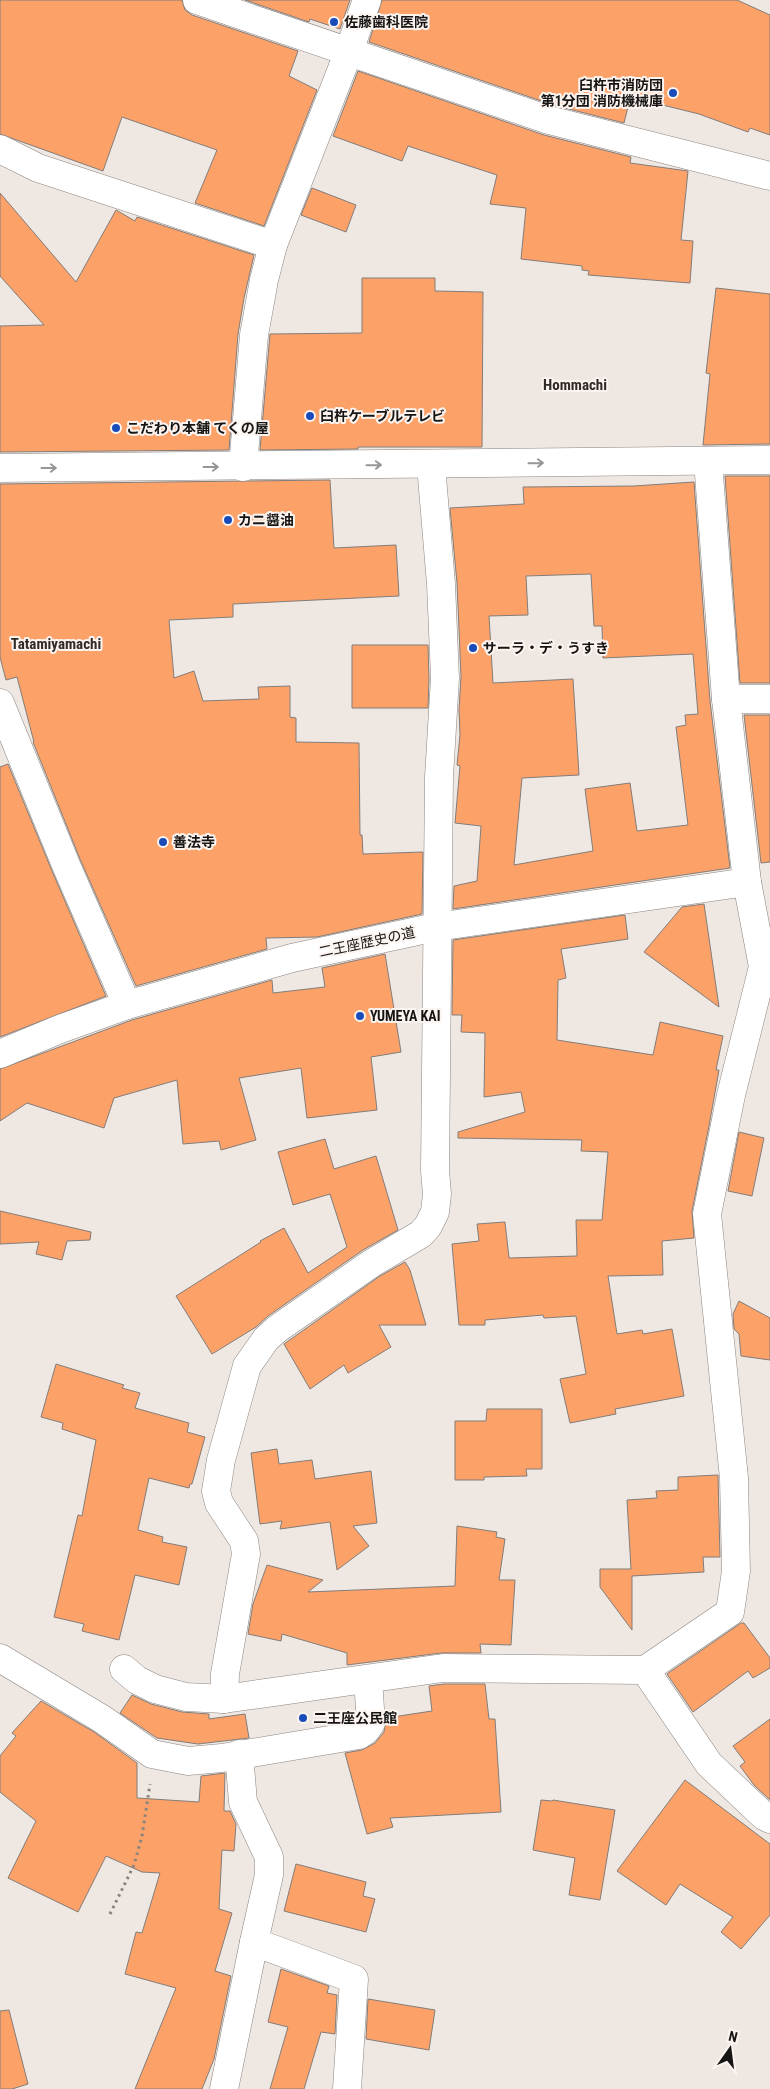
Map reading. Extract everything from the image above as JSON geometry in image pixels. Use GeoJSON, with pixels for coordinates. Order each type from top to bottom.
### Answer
{"type":"FeatureCollection","features":[{"type":"Feature","properties":{"kind":"street"},"geometry":{"type":"LineString","coordinates":[[197,0],[549,120],[770,176]]}},
{"type":"Feature","properties":{"kind":"street"},"geometry":{"type":"LineString","coordinates":[[243,467],[254,335],[264,280],[273,246],[367,0]]}},
{"type":"Feature","properties":{"kind":"street"},"geometry":{"type":"LineString","coordinates":[[0,149],[38,168],[273,246]]}},
{"type":"Feature","properties":{"kind":"street"},"geometry":{"type":"LineString","coordinates":[[0,468],[243,467],[770,460]]}},
{"type":"Feature","properties":{"kind":"street"},"geometry":{"type":"LineString","coordinates":[[124,1669],[137,1680],[155,1689],[186,1697],[224,1699],[443,1668],[645,1670],[730,1612],[736,1571],[734,1478],[707,1214],[731,1095],[763,967],[748,882],[726,699],[708,461]]}},
{"type":"Feature","properties":{"kind":"street"},"geometry":{"type":"LineString","coordinates":[[224,1699],[227,1664],[246,1554],[244,1541],[219,1503],[216,1491],[221,1460],[247,1366],[266,1339],[277,1329],[372,1264],[421,1234],[428,1226],[435,1212],[437,1194],[435,1170],[436,927],[439,777],[445,678],[441,584],[431,464]]}},
{"type":"Feature","properties":{"kind":"street"},"geometry":{"type":"LineString","coordinates":[[726,699],[770,699]]}},
{"type":"Feature","properties":{"kind":"street"},"geometry":{"type":"LineString","coordinates":[[0,703],[66,864],[127,1005]]}},
{"type":"Feature","properties":{"kind":"street","name":"二王座歴史の道"},"geometry":{"type":"LineString","coordinates":[[0,1054],[60,1029],[127,1005],[292,958],[436,927],[748,882]]}},
{"type":"Feature","properties":{"kind":"street"},"geometry":{"type":"LineString","coordinates":[[0,1658],[102,1719],[152,1754],[188,1760],[222,1758],[358,1735],[372,1723],[368,1680]]}},
{"type":"Feature","properties":{"kind":"street"},"geometry":{"type":"LineString","coordinates":[[645,1670],[710,1764],[764,1816],[770,1819]]}},
{"type":"Feature","properties":{"kind":"street"},"geometry":{"type":"LineString","coordinates":[[224,2089],[269,1874],[269,1857],[243,1802],[239,1754]]}},
{"type":"Feature","properties":{"kind":"street"},"geometry":{"type":"LineString","coordinates":[[254,1942],[354,1979],[347,2089]]}},
{"type":"Feature","properties":{"kind":"path"},"geometry":{"type":"LineString","coordinates":[[110,1914],[134,1865],[142,1836],[152,1754]]}},
{"type":"Feature","properties":{"kind":"building"},"geometry":{"type":"Polygon","coordinates":[[[0,0],[182,0],[185,10],[192,15],[298,51],[289,76],[317,90],[264,226],[195,203],[217,150],[122,117],[103,171],[0,134],[0,0]]]}},
{"type":"Feature","properties":{"kind":"building","name":"佐藤歯科医院"},"geometry":{"type":"Polygon","coordinates":[[[245,0],[350,0],[340,29],[310,19],[309,22],[245,0]]]}},
{"type":"Feature","properties":{"kind":"building"},"geometry":{"type":"Polygon","coordinates":[[[382,0],[737,0],[770,15],[770,135],[750,128],[748,132],[699,114],[634,98],[633,104],[629,103],[624,123],[553,105],[369,42],[382,0]]]}},
{"type":"Feature","properties":{"kind":"building"},"geometry":{"type":"Polygon","coordinates":[[[358,71],[544,135],[631,157],[630,163],[688,171],[681,240],[693,241],[690,283],[588,275],[589,271],[582,270],[582,266],[521,259],[526,208],[490,204],[497,175],[408,146],[402,161],[333,136],[358,71]]]}},
{"type":"Feature","properties":{"kind":"building"},"geometry":{"type":"Polygon","coordinates":[[[312,188],[356,205],[346,232],[301,215],[312,188]]]}},
{"type":"Feature","properties":{"kind":"building"},"geometry":{"type":"Polygon","coordinates":[[[0,193],[76,282],[116,210],[135,221],[137,217],[254,255],[238,334],[229,450],[0,452],[0,326],[44,325],[0,276],[0,193]]]}},
{"type":"Feature","properties":{"kind":"building"},"geometry":{"type":"Polygon","coordinates":[[[362,278],[435,278],[435,291],[483,292],[482,447],[358,447],[358,449],[260,450],[270,334],[362,333],[362,278]]]}},
{"type":"Feature","properties":{"kind":"building"},"geometry":{"type":"Polygon","coordinates":[[[716,288],[770,294],[770,444],[703,445],[710,374],[706,373],[716,288]]]}},
{"type":"Feature","properties":{"kind":"building"},"geometry":{"type":"Polygon","coordinates":[[[725,476],[770,476],[770,683],[740,683],[725,476]]]}},
{"type":"Feature","properties":{"kind":"building"},"geometry":{"type":"Polygon","coordinates":[[[330,480],[334,548],[396,545],[399,596],[233,604],[233,617],[169,620],[174,678],[194,671],[203,701],[259,699],[258,687],[290,686],[290,717],[296,718],[296,742],[359,743],[360,835],[362,835],[363,854],[423,852],[422,914],[317,937],[266,938],[267,949],[136,986],[80,859],[33,742],[17,677],[6,680],[0,657],[0,484],[330,480]]]}},
{"type":"Feature","properties":{"kind":"building"},"geometry":{"type":"Polygon","coordinates":[[[694,482],[710,701],[730,868],[453,909],[454,886],[477,881],[481,826],[455,823],[460,766],[457,765],[460,735],[461,677],[457,583],[450,508],[524,504],[523,487],[634,486],[694,482]],[[591,574],[526,576],[528,615],[489,616],[493,683],[573,679],[579,775],[522,778],[514,865],[593,851],[585,789],[630,783],[637,831],[688,825],[676,727],[686,725],[685,715],[698,714],[693,654],[603,658],[602,626],[594,626],[591,574]]]}},
{"type":"Feature","properties":{"kind":"building"},"geometry":{"type":"Polygon","coordinates":[[[352,645],[428,645],[428,708],[352,708],[352,645]]]}},
{"type":"Feature","properties":{"kind":"building"},"geometry":{"type":"Polygon","coordinates":[[[744,715],[770,715],[770,862],[761,863],[744,715]]]}},
{"type":"Feature","properties":{"kind":"building"},"geometry":{"type":"Polygon","coordinates":[[[8,764],[106,996],[0,1037],[0,767],[8,764]]]}},
{"type":"Feature","properties":{"kind":"building"},"geometry":{"type":"Polygon","coordinates":[[[704,904],[719,1007],[644,952],[682,907],[704,904]]]}},
{"type":"Feature","properties":{"kind":"building"},"geometry":{"type":"Polygon","coordinates":[[[625,915],[628,939],[561,949],[566,978],[558,980],[557,1040],[653,1055],[660,1022],[723,1036],[716,1070],[719,1070],[692,1211],[694,1238],[662,1241],[663,1275],[608,1276],[617,1334],[642,1330],[643,1334],[672,1329],[684,1396],[615,1409],[616,1414],[570,1423],[560,1379],[586,1374],[576,1316],[544,1318],[543,1315],[485,1320],[485,1325],[459,1325],[452,1244],[479,1241],[477,1224],[505,1222],[509,1258],[577,1256],[576,1220],[602,1220],[608,1152],[581,1151],[582,1140],[458,1138],[458,1132],[525,1112],[521,1092],[484,1097],[485,1033],[461,1032],[462,1015],[452,1015],[453,940],[625,915]]]}},
{"type":"Feature","properties":{"kind":"building"},"geometry":{"type":"Polygon","coordinates":[[[385,954],[401,1052],[371,1057],[377,1110],[307,1118],[301,1068],[239,1078],[256,1140],[221,1150],[219,1141],[183,1144],[177,1080],[114,1098],[104,1128],[27,1103],[0,1121],[0,1069],[132,1020],[272,980],[273,993],[325,987],[322,968],[385,954]]]}},
{"type":"Feature","properties":{"kind":"building"},"geometry":{"type":"Polygon","coordinates":[[[739,1132],[764,1138],[752,1196],[728,1191],[739,1132]]]}},
{"type":"Feature","properties":{"kind":"building"},"geometry":{"type":"Polygon","coordinates":[[[325,1139],[334,1169],[376,1156],[398,1230],[363,1250],[268,1316],[256,1327],[212,1354],[176,1296],[260,1241],[284,1228],[308,1273],[347,1247],[330,1194],[293,1205],[278,1152],[325,1139]]]}},
{"type":"Feature","properties":{"kind":"building"},"geometry":{"type":"Polygon","coordinates":[[[0,1211],[91,1232],[90,1240],[67,1241],[62,1260],[36,1254],[39,1242],[0,1244],[0,1211]]]}},
{"type":"Feature","properties":{"kind":"building"},"geometry":{"type":"Polygon","coordinates":[[[405,1262],[410,1270],[426,1325],[379,1325],[391,1347],[348,1373],[344,1365],[310,1389],[284,1344],[380,1276],[405,1262]]]}},
{"type":"Feature","properties":{"kind":"building"},"geometry":{"type":"Polygon","coordinates":[[[739,1301],[770,1318],[770,1360],[741,1356],[739,1334],[734,1329],[733,1314],[739,1301]]]}},
{"type":"Feature","properties":{"kind":"building"},"geometry":{"type":"Polygon","coordinates":[[[56,1364],[124,1385],[122,1388],[140,1393],[135,1408],[189,1423],[187,1432],[205,1437],[192,1484],[190,1484],[189,1488],[149,1478],[138,1530],[163,1537],[162,1542],[187,1547],[179,1585],[135,1575],[119,1640],[82,1631],[84,1624],[54,1617],[78,1515],[82,1516],[96,1440],[62,1429],[63,1423],[41,1417],[56,1364]]]}},
{"type":"Feature","properties":{"kind":"building"},"geometry":{"type":"Polygon","coordinates":[[[487,1409],[542,1409],[542,1469],[526,1469],[527,1476],[484,1477],[484,1480],[455,1480],[455,1421],[486,1421],[487,1409]]]}},
{"type":"Feature","properties":{"kind":"building"},"geometry":{"type":"Polygon","coordinates":[[[277,1449],[279,1464],[312,1460],[315,1479],[371,1471],[377,1523],[353,1526],[369,1546],[337,1570],[330,1522],[280,1529],[282,1521],[260,1524],[251,1453],[277,1449]]]}},
{"type":"Feature","properties":{"kind":"building"},"geometry":{"type":"Polygon","coordinates":[[[718,1475],[720,1557],[703,1557],[704,1572],[632,1576],[632,1630],[600,1587],[600,1569],[631,1569],[627,1500],[657,1498],[656,1491],[678,1490],[678,1477],[718,1475]]]}},
{"type":"Feature","properties":{"kind":"building"},"geometry":{"type":"Polygon","coordinates":[[[457,1526],[497,1532],[496,1537],[505,1539],[499,1580],[515,1580],[511,1645],[480,1644],[481,1653],[441,1653],[347,1665],[347,1653],[282,1634],[281,1641],[248,1634],[253,1604],[267,1565],[323,1580],[308,1592],[455,1586],[457,1526]]]}},
{"type":"Feature","properties":{"kind":"building"},"geometry":{"type":"Polygon","coordinates":[[[741,1623],[744,1623],[770,1658],[770,1668],[753,1678],[748,1671],[693,1712],[667,1674],[741,1623]]]}},
{"type":"Feature","properties":{"kind":"building"},"geometry":{"type":"Polygon","coordinates":[[[485,1684],[489,1719],[495,1719],[501,1812],[390,1818],[393,1827],[367,1834],[345,1753],[362,1750],[375,1743],[384,1732],[386,1718],[432,1711],[429,1686],[485,1684]]]}},
{"type":"Feature","properties":{"kind":"building"},"geometry":{"type":"Polygon","coordinates":[[[132,1695],[151,1704],[182,1712],[209,1714],[209,1719],[245,1714],[249,1738],[198,1744],[157,1738],[120,1713],[132,1695]]]}},
{"type":"Feature","properties":{"kind":"building"},"geometry":{"type":"Polygon","coordinates":[[[41,1701],[94,1732],[137,1763],[137,1798],[199,1802],[201,1776],[225,1773],[224,1811],[230,1811],[236,1824],[234,1851],[222,1850],[219,1909],[232,1913],[215,1971],[231,1976],[214,2059],[202,2089],[135,2089],[176,1988],[125,1974],[136,1932],[142,1933],[160,1873],[142,1872],[106,1856],[78,1912],[8,1878],[36,1821],[0,1792],[0,1756],[16,1736],[12,1733],[41,1701]]]}},
{"type":"Feature","properties":{"kind":"building"},"geometry":{"type":"Polygon","coordinates":[[[770,1719],[770,1800],[754,1785],[740,1766],[745,1762],[733,1746],[770,1719]]]}},
{"type":"Feature","properties":{"kind":"building"},"geometry":{"type":"Polygon","coordinates":[[[685,1780],[770,1844],[770,1915],[741,1949],[721,1932],[733,1917],[680,1884],[666,1905],[617,1871],[685,1780]]]}},
{"type":"Feature","properties":{"kind":"building"},"geometry":{"type":"Polygon","coordinates":[[[541,1800],[553,1800],[615,1810],[600,1900],[569,1895],[575,1858],[533,1850],[541,1800]]]}},
{"type":"Feature","properties":{"kind":"building"},"geometry":{"type":"Polygon","coordinates":[[[296,1864],[366,1882],[363,1896],[375,1899],[366,1932],[284,1911],[296,1864]]]}},
{"type":"Feature","properties":{"kind":"building"},"geometry":{"type":"Polygon","coordinates":[[[281,1969],[329,1986],[327,1993],[337,1995],[335,2034],[321,2032],[304,2089],[270,2089],[288,2027],[268,2022],[281,1969]]]}},
{"type":"Feature","properties":{"kind":"building"},"geometry":{"type":"Polygon","coordinates":[[[368,1999],[435,2010],[429,2050],[366,2039],[368,1999]]]}},
{"type":"Feature","properties":{"kind":"building"},"geometry":{"type":"Polygon","coordinates":[[[9,2010],[28,2084],[12,2089],[0,2089],[0,2011],[9,2010]]]}},
{"type":"Feature","properties":{"kind":"place","name":"佐藤歯科医院"},"geometry":{"type":"Point","coordinates":[334,22]}},
{"type":"Feature","properties":{"kind":"place","name":"臼杵市消防団 第1分団 消防機械庫"},"geometry":{"type":"Point","coordinates":[673,93]}},
{"type":"Feature","properties":{"kind":"place","name":"臼杵ケーブルテレビ"},"geometry":{"type":"Point","coordinates":[310,416]}},
{"type":"Feature","properties":{"kind":"place","name":"こだわり本舗 てくの屋"},"geometry":{"type":"Point","coordinates":[116,428]}},
{"type":"Feature","properties":{"kind":"place","name":"カニ醤油"},"geometry":{"type":"Point","coordinates":[228,520]}},
{"type":"Feature","properties":{"kind":"place","name":"サーラ・デ・うすき"},"geometry":{"type":"Point","coordinates":[473,648]}},
{"type":"Feature","properties":{"kind":"place","name":"善法寺"},"geometry":{"type":"Point","coordinates":[163,842]}},
{"type":"Feature","properties":{"kind":"place","name":"YUMEYA KAI"},"geometry":{"type":"Point","coordinates":[360,1016]}},
{"type":"Feature","properties":{"kind":"place","name":"二王座公民館"},"geometry":{"type":"Point","coordinates":[303,1718]}},
{"type":"Feature","properties":{"kind":"district","name":"Hommachi"},"geometry":{"type":"Point","coordinates":[575,385]}},
{"type":"Feature","properties":{"kind":"district","name":"Tatamiyamachi"},"geometry":{"type":"Point","coordinates":[56,644]}}]}
